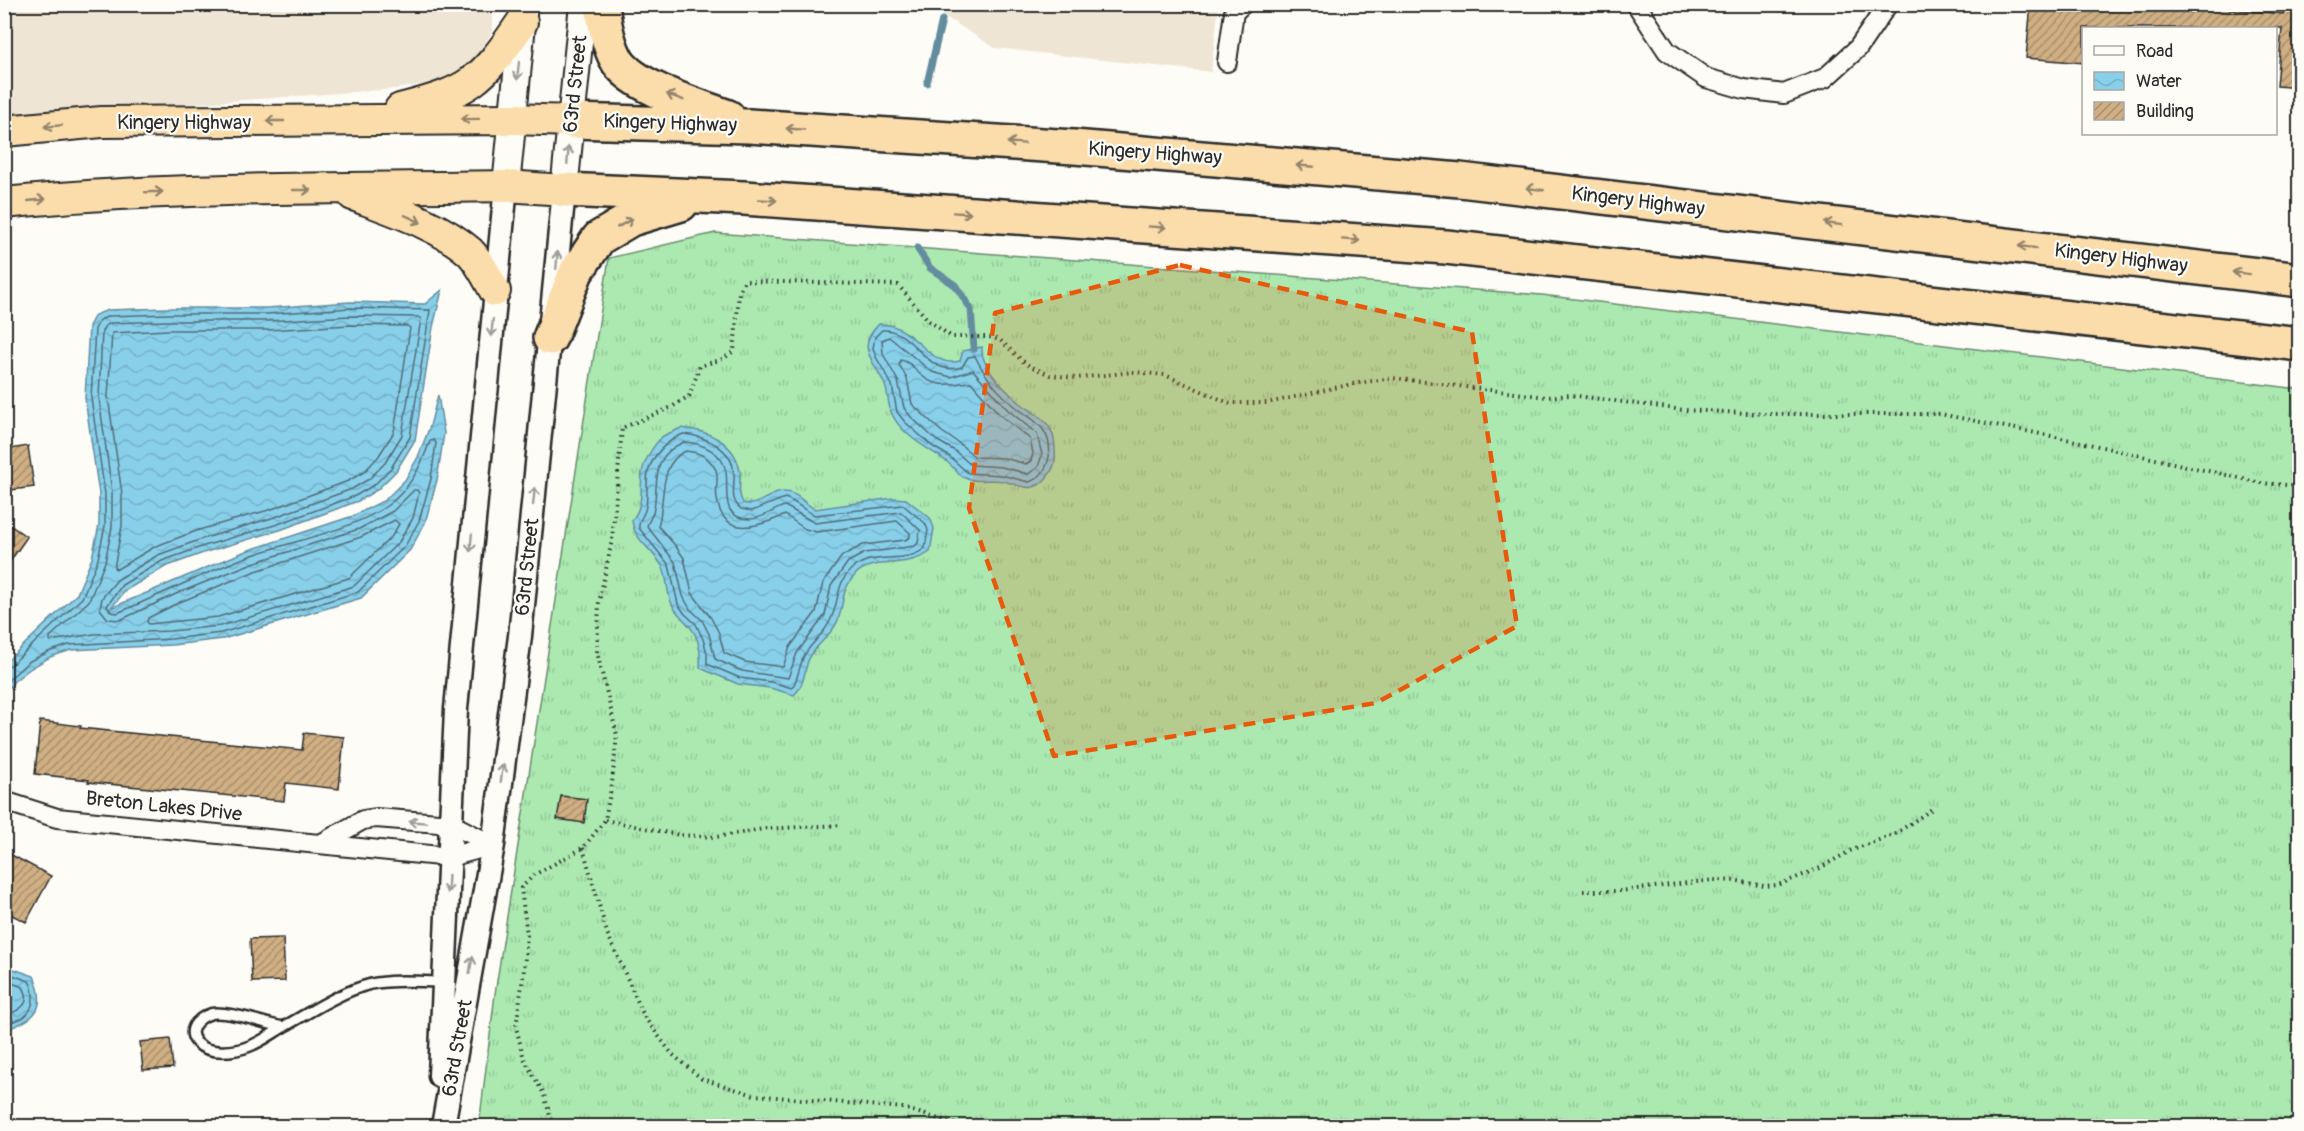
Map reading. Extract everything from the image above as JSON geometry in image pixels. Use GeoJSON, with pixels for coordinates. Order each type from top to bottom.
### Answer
{"type":"FeatureCollection","features":[{"type":"Feature","properties":{"kind":"highway"},"geometry":{"type":"LineString","coordinates":[[602,4],[605,29],[618,61],[632,77],[749,126]]}},
{"type":"Feature","properties":{"kind":"highway"},"geometry":{"type":"LineString","coordinates":[[355,120],[443,98],[468,86],[498,58],[523,14]]}},
{"type":"Feature","properties":{"kind":"highway","name":"Kingery Highway"},"geometry":{"type":"LineString","coordinates":[[4,131],[102,122],[513,119],[749,126],[1168,153],[1460,180],[2300,279]]}},
{"type":"Feature","properties":{"kind":"highway"},"geometry":{"type":"LineString","coordinates":[[4,203],[69,196],[155,192],[506,186],[709,196],[1446,247],[2300,344]]}},
{"type":"Feature","properties":{"kind":"highway"},"geometry":{"type":"LineString","coordinates":[[339,189],[434,229],[460,245],[471,254],[495,291]]}},
{"type":"Feature","properties":{"kind":"highway"},"geometry":{"type":"LineString","coordinates":[[550,338],[576,273],[599,238],[631,219],[709,196]]}},
{"type":"Feature","properties":{"kind":"main road","name":"63rd Street"},"geometry":{"type":"LineString","coordinates":[[564,190],[583,4]]}},
{"type":"Feature","properties":{"kind":"main road","name":"63rd Street"},"geometry":{"type":"LineString","coordinates":[[506,186],[523,14]]}},
{"type":"Feature","properties":{"kind":"street"},"geometry":{"type":"LineString","coordinates":[[1227,62],[1234,12],[1243,4]]}},
{"type":"Feature","properties":{"kind":"street"},"geometry":{"type":"LineString","coordinates":[[1636,4],[1667,51],[1706,78],[1744,90],[1784,94],[1825,78],[1858,48],[1888,4]]}},
{"type":"Feature","properties":{"kind":"street","name":"63rd Street"},"geometry":{"type":"LineString","coordinates":[[438,1126],[456,709],[506,186]]}},
{"type":"Feature","properties":{"kind":"street","name":"63rd Street"},"geometry":{"type":"LineString","coordinates":[[443,1126],[493,845],[520,636],[564,190]]}},
{"type":"Feature","properties":{"kind":"street","name":"Breton Lakes Drive"},"geometry":{"type":"LineString","coordinates":[[4,801],[57,818],[450,857]]}},
{"type":"Feature","properties":{"kind":"street"},"geometry":{"type":"LineString","coordinates":[[322,843],[363,820],[376,818],[451,824],[493,845]]}},
{"type":"Feature","properties":{"kind":"street"},"geometry":{"type":"LineString","coordinates":[[450,857],[493,845]]}},
{"type":"Feature","properties":{"kind":"lane"},"geometry":{"type":"LineString","coordinates":[[283,1027],[214,1013],[199,1018],[194,1027],[193,1036],[198,1044],[210,1049],[225,1051],[244,1048],[264,1040],[327,1002],[372,984],[443,982]]}},
{"type":"Feature","properties":{"kind":"path"},"geometry":{"type":"LineString","coordinates":[[553,1126],[544,1094],[524,1059],[516,1028],[525,970],[527,935],[521,888],[534,875],[583,848],[605,820],[617,735],[597,652],[599,603],[612,540],[622,428],[672,407],[689,396],[700,366],[723,359],[734,351],[739,293],[744,281],[897,285],[929,321],[952,337],[989,337],[1000,340],[1026,364],[1050,375],[1076,378],[1134,372],[1165,375],[1229,403],[1268,403],[1352,384],[1393,378],[1547,397],[1570,395],[1684,410],[1766,414],[1940,414],[2076,441],[2261,483],[2300,486]]}},
{"type":"Feature","properties":{"kind":"path"},"geometry":{"type":"LineString","coordinates":[[1583,891],[1620,891],[1713,880],[1738,881],[1764,886],[1778,885],[1820,868],[1850,851],[1895,834],[1932,809]]}},
{"type":"Feature","properties":{"kind":"path"},"geometry":{"type":"LineString","coordinates":[[605,820],[679,835],[716,837],[763,829],[841,825]]}},
{"type":"Feature","properties":{"kind":"path"},"geometry":{"type":"LineString","coordinates":[[583,848],[608,933],[645,1018],[672,1054],[702,1079],[754,1095],[903,1108],[962,1126]]}},
{"type":"Feature","properties":{"kind":"highlighted area"},"geometry":{"type":"Polygon","coordinates":[[[1180,265],[1472,332],[1517,626],[1376,703],[1054,756],[969,508],[995,313],[1180,265]]]}},
{"type":"Feature","properties":{"kind":"shaded area"},"geometry":{"type":"Polygon","coordinates":[[[1219,4],[1211,72],[995,48],[941,14],[817,5],[1219,4]]]}},
{"type":"Feature","properties":{"kind":"shaded area"},"geometry":{"type":"Polygon","coordinates":[[[5,5],[494,5],[492,31],[476,60],[447,81],[395,89],[5,117],[5,5]]]}},
{"type":"Feature","properties":{"kind":"green space"},"geometry":{"type":"Polygon","coordinates":[[[715,233],[1542,295],[2299,389],[2299,1126],[479,1126],[495,994],[609,258],[715,233]]]}},
{"type":"Feature","properties":{"kind":"water"},"geometry":{"type":"Polygon","coordinates":[[[442,290],[433,327],[415,440],[396,471],[377,490],[358,501],[280,530],[165,567],[126,590],[111,608],[246,551],[353,516],[385,500],[405,480],[418,457],[430,426],[438,395],[444,433],[437,480],[425,523],[410,550],[361,598],[223,639],[172,645],[71,650],[50,657],[31,668],[14,681],[5,694],[5,663],[77,594],[92,558],[99,525],[99,494],[85,398],[89,326],[95,315],[108,310],[167,308],[267,308],[350,302],[425,304],[442,290]]]}},
{"type":"Feature","properties":{"kind":"water"},"geometry":{"type":"Polygon","coordinates":[[[879,324],[903,331],[930,353],[949,362],[960,361],[963,351],[982,347],[982,355],[994,378],[1019,402],[1041,418],[1051,431],[1055,444],[1055,460],[1052,470],[1043,482],[1037,486],[1027,487],[998,480],[968,479],[902,429],[892,414],[886,387],[868,353],[868,340],[879,324]]]}},
{"type":"Feature","properties":{"kind":"water"},"geometry":{"type":"Polygon","coordinates":[[[681,428],[710,435],[726,445],[733,453],[740,472],[740,492],[743,503],[754,503],[779,492],[797,496],[815,509],[893,498],[906,499],[930,518],[934,528],[930,552],[911,560],[871,566],[863,569],[851,580],[845,591],[838,620],[832,631],[811,655],[802,683],[794,695],[770,688],[738,684],[700,668],[700,652],[696,637],[673,606],[662,566],[633,527],[632,520],[640,504],[642,474],[647,459],[663,436],[681,428]]]}},
{"type":"Feature","properties":{"kind":"water"},"geometry":{"type":"Polygon","coordinates":[[[5,966],[34,976],[39,996],[37,1010],[32,1016],[7,1029],[4,1029],[5,966]]]}},
{"type":"Feature","properties":{"kind":"building"},"geometry":{"type":"Polygon","coordinates":[[[2031,4],[2182,4],[2283,14],[2284,4],[2300,4],[2300,88],[2277,86],[2282,28],[2277,27],[2082,27],[2082,63],[2026,58],[2031,4]]]}},
{"type":"Feature","properties":{"kind":"building"},"geometry":{"type":"Polygon","coordinates":[[[28,446],[34,487],[4,491],[4,450],[28,446]]]}},
{"type":"Feature","properties":{"kind":"building"},"geometry":{"type":"Polygon","coordinates":[[[4,521],[27,537],[4,570],[4,521]]]}},
{"type":"Feature","properties":{"kind":"building"},"geometry":{"type":"Polygon","coordinates":[[[40,721],[81,726],[80,728],[302,750],[304,733],[344,737],[339,789],[286,783],[284,801],[88,782],[89,780],[35,774],[40,721]]]}},
{"type":"Feature","properties":{"kind":"building"},"geometry":{"type":"Polygon","coordinates":[[[561,796],[587,799],[584,823],[557,819],[561,796]]]}},
{"type":"Feature","properties":{"kind":"building"},"geometry":{"type":"Polygon","coordinates":[[[4,851],[51,876],[26,922],[4,911],[4,851]]]}},
{"type":"Feature","properties":{"kind":"building"},"geometry":{"type":"Polygon","coordinates":[[[283,938],[285,981],[252,982],[250,939],[283,938]]]}},
{"type":"Feature","properties":{"kind":"building"},"geometry":{"type":"Polygon","coordinates":[[[170,1039],[173,1068],[143,1070],[140,1042],[170,1039]]]}},
{"type":"Feature","properties":{"kind":"waterway"},"geometry":{"type":"LineString","coordinates":[[927,83],[942,20]]}},
{"type":"Feature","properties":{"kind":"waterway"},"geometry":{"type":"LineString","coordinates":[[917,248],[930,268],[955,285],[971,309],[974,349]]}}]}
